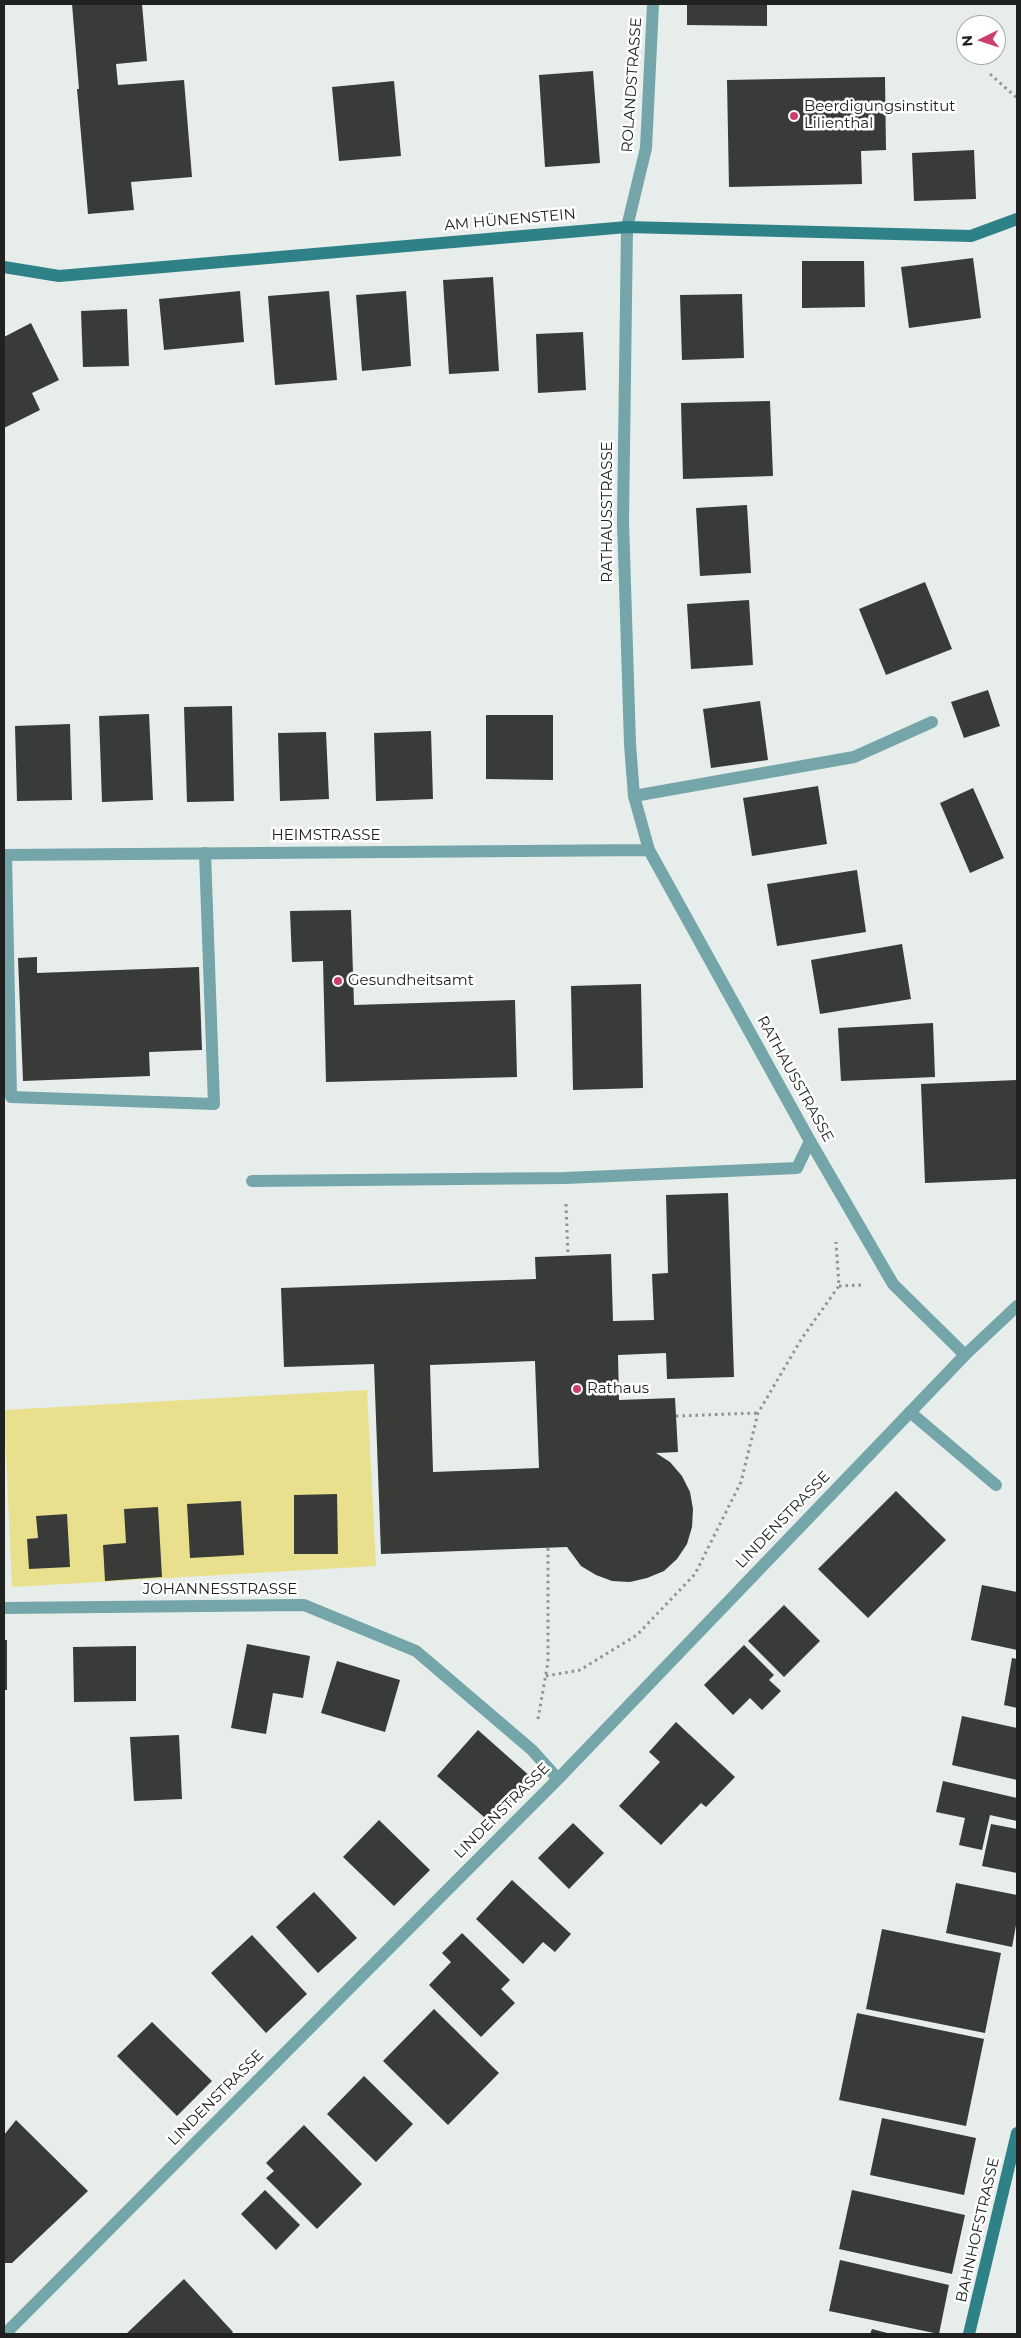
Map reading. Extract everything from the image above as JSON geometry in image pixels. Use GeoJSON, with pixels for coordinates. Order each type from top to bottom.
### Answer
{"type":"FeatureCollection","features":[{"type":"Feature","properties":{"kind":"street","name":"ROLANDSTRASSE"},"geometry":{"type":"LineString","coordinates":[[627,227],[646,148],[653,4]]}},
{"type":"Feature","properties":{"kind":"street","name":"AM HÜNENSTEIN"},"geometry":{"type":"LineString","coordinates":[[4,268],[58,276],[627,227],[971,236],[1017,219]]}},
{"type":"Feature","properties":{"kind":"street","name":"RATHAUSSTRASSE"},"geometry":{"type":"LineString","coordinates":[[627,227],[623,521],[630,744],[634,796],[648,850],[810,1141],[893,1284],[966,1354]]}},
{"type":"Feature","properties":{"kind":"street"},"geometry":{"type":"LineString","coordinates":[[634,796],[854,757],[932,722]]}},
{"type":"Feature","properties":{"kind":"street","name":"HEIMSTRASSE"},"geometry":{"type":"LineString","coordinates":[[5,855],[648,850]]}},
{"type":"Feature","properties":{"kind":"street"},"geometry":{"type":"LineString","coordinates":[[5,855],[11,1097],[214,1104],[205,853]]}},
{"type":"Feature","properties":{"kind":"street"},"geometry":{"type":"LineString","coordinates":[[252,1181],[565,1178],[797,1168],[810,1141]]}},
{"type":"Feature","properties":{"kind":"street","name":"LINDENSTRASSE"},"geometry":{"type":"LineString","coordinates":[[4,2334],[558,1779],[966,1354],[1017,1306]]}},
{"type":"Feature","properties":{"kind":"street"},"geometry":{"type":"LineString","coordinates":[[910,1412],[996,1485]]}},
{"type":"Feature","properties":{"kind":"street","name":"JOHANNESSTRASSE"},"geometry":{"type":"LineString","coordinates":[[4,1608],[304,1605],[416,1651],[532,1750],[558,1779]]}},
{"type":"Feature","properties":{"kind":"street","name":"BAHNHOFSTRASSE"},"geometry":{"type":"LineString","coordinates":[[969,2334],[1017,2133]]}},
{"type":"Feature","properties":{"kind":"path"},"geometry":{"type":"LineString","coordinates":[[990,74],[1017,98]]}},
{"type":"Feature","properties":{"kind":"path"},"geometry":{"type":"LineString","coordinates":[[565,1178],[568,1256]]}},
{"type":"Feature","properties":{"kind":"path"},"geometry":{"type":"LineString","coordinates":[[546,1676],[580,1670],[636,1635],[695,1574],[741,1482],[758,1413],[802,1338],[838,1286],[836,1238]]}},
{"type":"Feature","properties":{"kind":"path"},"geometry":{"type":"LineString","coordinates":[[676,1416],[758,1413]]}},
{"type":"Feature","properties":{"kind":"path"},"geometry":{"type":"LineString","coordinates":[[532,1750],[548,1662],[548,1548]]}},
{"type":"Feature","properties":{"kind":"shaded area"},"geometry":{"type":"Polygon","coordinates":[[[367,1390],[376,1566],[12,1587],[4,1410],[367,1390]]]}},
{"type":"Feature","properties":{"kind":"building"},"geometry":{"type":"Polygon","coordinates":[[[72,4],[142,4],[147,61],[116,64],[118,85],[184,80],[192,177],[131,182],[134,210],[88,214],[72,4]]]}},
{"type":"Feature","properties":{"kind":"building"},"geometry":{"type":"Polygon","coordinates":[[[687,4],[767,4],[767,26],[687,25],[687,4]]]}},
{"type":"Feature","properties":{"kind":"building"},"geometry":{"type":"Polygon","coordinates":[[[593,71],[600,163],[545,167],[539,75],[593,71]]]}},
{"type":"Feature","properties":{"kind":"building","name":"Beerdigungsinstitut Lilienthal"},"geometry":{"type":"Polygon","coordinates":[[[885,77],[886,150],[861,151],[862,184],[729,187],[727,80],[885,77]]]}},
{"type":"Feature","properties":{"kind":"building"},"geometry":{"type":"Polygon","coordinates":[[[394,81],[401,156],[339,161],[332,87],[394,81]]]}},
{"type":"Feature","properties":{"kind":"building"},"geometry":{"type":"Polygon","coordinates":[[[974,150],[976,199],[914,201],[912,153],[974,150]]]}},
{"type":"Feature","properties":{"kind":"building"},"geometry":{"type":"Polygon","coordinates":[[[973,258],[981,318],[909,328],[901,267],[973,258]]]}},
{"type":"Feature","properties":{"kind":"building"},"geometry":{"type":"Polygon","coordinates":[[[802,261],[864,261],[865,307],[802,308],[802,261]]]}},
{"type":"Feature","properties":{"kind":"building"},"geometry":{"type":"Polygon","coordinates":[[[493,277],[499,371],[449,374],[443,280],[493,277]]]}},
{"type":"Feature","properties":{"kind":"building"},"geometry":{"type":"Polygon","coordinates":[[[240,291],[244,342],[164,350],[159,299],[240,291]]]}},
{"type":"Feature","properties":{"kind":"building"},"geometry":{"type":"Polygon","coordinates":[[[329,291],[337,380],[275,385],[268,296],[329,291]]]}},
{"type":"Feature","properties":{"kind":"building"},"geometry":{"type":"Polygon","coordinates":[[[406,291],[411,366],[362,371],[356,295],[406,291]]]}},
{"type":"Feature","properties":{"kind":"building"},"geometry":{"type":"Polygon","coordinates":[[[742,294],[744,358],[682,360],[680,295],[742,294]]]}},
{"type":"Feature","properties":{"kind":"building"},"geometry":{"type":"Polygon","coordinates":[[[127,309],[129,366],[83,367],[81,311],[127,309]]]}},
{"type":"Feature","properties":{"kind":"building"},"geometry":{"type":"Polygon","coordinates":[[[31,323],[59,380],[32,393],[40,410],[4,428],[4,337],[31,323]]]}},
{"type":"Feature","properties":{"kind":"building"},"geometry":{"type":"Polygon","coordinates":[[[583,332],[586,390],[538,393],[536,334],[583,332]]]}},
{"type":"Feature","properties":{"kind":"building"},"geometry":{"type":"Polygon","coordinates":[[[770,401],[773,476],[683,479],[681,403],[770,401]]]}},
{"type":"Feature","properties":{"kind":"building"},"geometry":{"type":"Polygon","coordinates":[[[747,505],[751,573],[700,576],[696,508],[747,505]]]}},
{"type":"Feature","properties":{"kind":"building"},"geometry":{"type":"Polygon","coordinates":[[[925,582],[952,649],[886,675],[859,609],[925,582]]]}},
{"type":"Feature","properties":{"kind":"building"},"geometry":{"type":"Polygon","coordinates":[[[749,600],[753,665],[691,669],[687,604],[749,600]]]}},
{"type":"Feature","properties":{"kind":"building"},"geometry":{"type":"Polygon","coordinates":[[[988,690],[1000,726],[964,738],[951,702],[988,690]]]}},
{"type":"Feature","properties":{"kind":"building"},"geometry":{"type":"Polygon","coordinates":[[[760,701],[768,760],[711,768],[703,709],[760,701]]]}},
{"type":"Feature","properties":{"kind":"building"},"geometry":{"type":"Polygon","coordinates":[[[232,706],[234,801],[187,802],[184,707],[232,706]]]}},
{"type":"Feature","properties":{"kind":"building"},"geometry":{"type":"Polygon","coordinates":[[[149,714],[153,800],[102,802],[99,716],[149,714]]]}},
{"type":"Feature","properties":{"kind":"building"},"geometry":{"type":"Polygon","coordinates":[[[486,715],[553,715],[553,780],[486,779],[486,715]]]}},
{"type":"Feature","properties":{"kind":"building"},"geometry":{"type":"Polygon","coordinates":[[[70,724],[72,800],[17,801],[15,726],[70,724]]]}},
{"type":"Feature","properties":{"kind":"building"},"geometry":{"type":"Polygon","coordinates":[[[431,731],[433,799],[376,801],[374,733],[431,731]]]}},
{"type":"Feature","properties":{"kind":"building"},"geometry":{"type":"Polygon","coordinates":[[[326,732],[329,799],[280,801],[278,733],[326,732]]]}},
{"type":"Feature","properties":{"kind":"building"},"geometry":{"type":"Polygon","coordinates":[[[818,786],[827,844],[752,856],[743,798],[818,786]]]}},
{"type":"Feature","properties":{"kind":"building"},"geometry":{"type":"Polygon","coordinates":[[[973,788],[1004,858],[970,873],[940,803],[973,788]]]}},
{"type":"Feature","properties":{"kind":"building"},"geometry":{"type":"Polygon","coordinates":[[[857,870],[866,932],[777,946],[767,884],[857,870]]]}},
{"type":"Feature","properties":{"kind":"building","name":"Gesundheitsamt"},"geometry":{"type":"Polygon","coordinates":[[[351,910],[354,1005],[515,1000],[517,1077],[326,1082],[323,961],[292,962],[290,911],[351,910]]]}},
{"type":"Feature","properties":{"kind":"building"},"geometry":{"type":"Polygon","coordinates":[[[902,944],[911,999],[820,1014],[811,960],[902,944]]]}},
{"type":"Feature","properties":{"kind":"building"},"geometry":{"type":"Polygon","coordinates":[[[37,957],[37,973],[199,967],[202,1050],[149,1052],[150,1076],[23,1081],[18,958],[37,957]]]}},
{"type":"Feature","properties":{"kind":"building"},"geometry":{"type":"Polygon","coordinates":[[[641,984],[643,1088],[573,1090],[571,986],[641,984]]]}},
{"type":"Feature","properties":{"kind":"building"},"geometry":{"type":"Polygon","coordinates":[[[933,1023],[935,1077],[841,1081],[838,1028],[933,1023]]]}},
{"type":"Feature","properties":{"kind":"building"},"geometry":{"type":"Polygon","coordinates":[[[1017,1080],[1017,1179],[925,1183],[921,1084],[1017,1080]]]}},
{"type":"Feature","properties":{"kind":"building","name":"Rathaus"},"geometry":{"type":"Polygon","coordinates":[[[728,1193],[734,1377],[667,1379],[666,1353],[618,1355],[619,1400],[675,1398],[678,1452],[656,1453],[670,1462],[682,1476],[690,1492],[693,1509],[692,1527],[687,1544],[677,1559],[664,1571],[630,1582],[612,1581],[596,1575],[581,1566],[567,1547],[381,1554],[374,1364],[284,1367],[281,1288],[536,1279],[535,1257],[611,1254],[613,1321],[654,1320],[652,1274],[668,1273],[666,1195],[728,1193]],[[535,1361],[430,1365],[433,1472],[539,1468],[535,1361]]]}},
{"type":"Feature","properties":{"kind":"building"},"geometry":{"type":"Polygon","coordinates":[[[896,1491],[946,1540],[868,1618],[818,1569],[896,1491]]]}},
{"type":"Feature","properties":{"kind":"building"},"geometry":{"type":"Polygon","coordinates":[[[337,1494],[338,1554],[294,1554],[294,1495],[337,1494]]]}},
{"type":"Feature","properties":{"kind":"building"},"geometry":{"type":"Polygon","coordinates":[[[241,1501],[244,1555],[190,1558],[187,1504],[241,1501]]]}},
{"type":"Feature","properties":{"kind":"building"},"geometry":{"type":"Polygon","coordinates":[[[158,1507],[162,1577],[105,1581],[103,1545],[126,1543],[124,1509],[158,1507]]]}},
{"type":"Feature","properties":{"kind":"building"},"geometry":{"type":"Polygon","coordinates":[[[67,1514],[70,1567],[29,1569],[27,1539],[38,1538],[36,1516],[67,1514]]]}},
{"type":"Feature","properties":{"kind":"building"},"geometry":{"type":"Polygon","coordinates":[[[982,1585],[1017,1592],[1017,1650],[971,1640],[982,1585]]]}},
{"type":"Feature","properties":{"kind":"building"},"geometry":{"type":"Polygon","coordinates":[[[784,1605],[820,1641],[784,1677],[748,1641],[784,1605]]]}},
{"type":"Feature","properties":{"kind":"building"},"geometry":{"type":"Polygon","coordinates":[[[4,1640],[7,1640],[7,1690],[4,1690],[4,1640]]]}},
{"type":"Feature","properties":{"kind":"building"},"geometry":{"type":"Polygon","coordinates":[[[247,1644],[310,1656],[303,1698],[273,1693],[266,1734],[231,1728],[247,1644]]]}},
{"type":"Feature","properties":{"kind":"building"},"geometry":{"type":"Polygon","coordinates":[[[744,1645],[774,1675],[769,1680],[781,1691],[762,1710],[750,1698],[733,1715],[704,1685],[744,1645]]]}},
{"type":"Feature","properties":{"kind":"building"},"geometry":{"type":"Polygon","coordinates":[[[136,1646],[136,1701],[74,1702],[73,1647],[136,1646]]]}},
{"type":"Feature","properties":{"kind":"building"},"geometry":{"type":"Polygon","coordinates":[[[1012,1658],[1017,1659],[1017,1708],[1004,1705],[1012,1658]]]}},
{"type":"Feature","properties":{"kind":"building"},"geometry":{"type":"Polygon","coordinates":[[[337,1661],[400,1680],[385,1732],[321,1713],[337,1661]]]}},
{"type":"Feature","properties":{"kind":"building"},"geometry":{"type":"Polygon","coordinates":[[[962,1716],[1017,1728],[1017,1780],[952,1765],[962,1716]]]}},
{"type":"Feature","properties":{"kind":"building"},"geometry":{"type":"Polygon","coordinates":[[[676,1722],[735,1777],[706,1807],[701,1803],[661,1845],[619,1806],[660,1762],[649,1752],[676,1722]]]}},
{"type":"Feature","properties":{"kind":"building"},"geometry":{"type":"Polygon","coordinates":[[[478,1730],[532,1778],[492,1824],[437,1776],[478,1730]]]}},
{"type":"Feature","properties":{"kind":"building"},"geometry":{"type":"Polygon","coordinates":[[[179,1735],[182,1799],[134,1801],[130,1737],[179,1735]]]}},
{"type":"Feature","properties":{"kind":"building"},"geometry":{"type":"Polygon","coordinates":[[[943,1781],[1017,1798],[1017,1821],[990,1815],[982,1850],[959,1845],[965,1818],[936,1812],[943,1781]]]}},
{"type":"Feature","properties":{"kind":"building"},"geometry":{"type":"Polygon","coordinates":[[[379,1820],[430,1870],[394,1906],[343,1857],[379,1820]]]}},
{"type":"Feature","properties":{"kind":"building"},"geometry":{"type":"Polygon","coordinates":[[[573,1823],[604,1853],[569,1889],[538,1858],[573,1823]]]}},
{"type":"Feature","properties":{"kind":"building"},"geometry":{"type":"Polygon","coordinates":[[[991,1824],[1017,1829],[1017,1873],[982,1866],[991,1824]]]}},
{"type":"Feature","properties":{"kind":"building"},"geometry":{"type":"Polygon","coordinates":[[[512,1880],[571,1934],[555,1952],[543,1942],[523,1964],[476,1919],[512,1880]]]}},
{"type":"Feature","properties":{"kind":"building"},"geometry":{"type":"Polygon","coordinates":[[[956,1883],[1017,1895],[1017,1920],[1012,1947],[946,1933],[956,1883]]]}},
{"type":"Feature","properties":{"kind":"building"},"geometry":{"type":"Polygon","coordinates":[[[314,1892],[357,1938],[318,1973],[276,1927],[314,1892]]]}},
{"type":"Feature","properties":{"kind":"building"},"geometry":{"type":"Polygon","coordinates":[[[882,1929],[1001,1953],[985,2033],[866,2009],[882,1929]]]}},
{"type":"Feature","properties":{"kind":"building"},"geometry":{"type":"Polygon","coordinates":[[[462,1933],[510,1980],[501,1989],[515,2003],[481,2037],[429,1985],[451,1962],[442,1953],[462,1933]]]}},
{"type":"Feature","properties":{"kind":"building"},"geometry":{"type":"Polygon","coordinates":[[[252,1935],[307,1994],[266,2033],[211,1973],[252,1935]]]}},
{"type":"Feature","properties":{"kind":"building"},"geometry":{"type":"Polygon","coordinates":[[[434,2009],[499,2073],[448,2125],[383,2061],[434,2009]]]}},
{"type":"Feature","properties":{"kind":"building"},"geometry":{"type":"Polygon","coordinates":[[[857,2013],[984,2039],[966,2126],[839,2100],[857,2013]]]}},
{"type":"Feature","properties":{"kind":"building"},"geometry":{"type":"Polygon","coordinates":[[[152,2022],[212,2081],[177,2116],[117,2056],[152,2022]]]}},
{"type":"Feature","properties":{"kind":"building"},"geometry":{"type":"Polygon","coordinates":[[[364,2076],[413,2124],[376,2162],[327,2114],[364,2076]]]}},
{"type":"Feature","properties":{"kind":"building"},"geometry":{"type":"Polygon","coordinates":[[[882,2118],[976,2138],[964,2195],[870,2175],[882,2118]]]}},
{"type":"Feature","properties":{"kind":"building"},"geometry":{"type":"Polygon","coordinates":[[[16,2120],[88,2191],[12,2263],[4,2263],[4,2135],[16,2120]]]}},
{"type":"Feature","properties":{"kind":"building"},"geometry":{"type":"Polygon","coordinates":[[[304,2125],[362,2184],[317,2229],[266,2178],[274,2171],[266,2163],[304,2125]]]}},
{"type":"Feature","properties":{"kind":"building"},"geometry":{"type":"Polygon","coordinates":[[[265,2190],[300,2225],[276,2250],[241,2214],[265,2190]]]}},
{"type":"Feature","properties":{"kind":"building"},"geometry":{"type":"Polygon","coordinates":[[[852,2190],[965,2215],[952,2274],[839,2249],[852,2190]]]}},
{"type":"Feature","properties":{"kind":"building"},"geometry":{"type":"Polygon","coordinates":[[[840,2260],[949,2285],[939,2334],[829,2311],[840,2260]]]}},
{"type":"Feature","properties":{"kind":"building"},"geometry":{"type":"Polygon","coordinates":[[[184,2279],[233,2332],[231,2334],[126,2334],[184,2279]]]}},
{"type":"Feature","properties":{"kind":"building"},"geometry":{"type":"Polygon","coordinates":[[[872,2329],[891,2334],[870,2334],[872,2329]]]}},
{"type":"Feature","properties":{"kind":"place","name":"Beerdigungsinstitut Lilienthal"},"geometry":{"type":"Point","coordinates":[794,116]}},
{"type":"Feature","properties":{"kind":"place","name":"Gesundheitsamt"},"geometry":{"type":"Point","coordinates":[338,981]}},
{"type":"Feature","properties":{"kind":"place","name":"Rathaus"},"geometry":{"type":"Point","coordinates":[577,1389]}}]}
